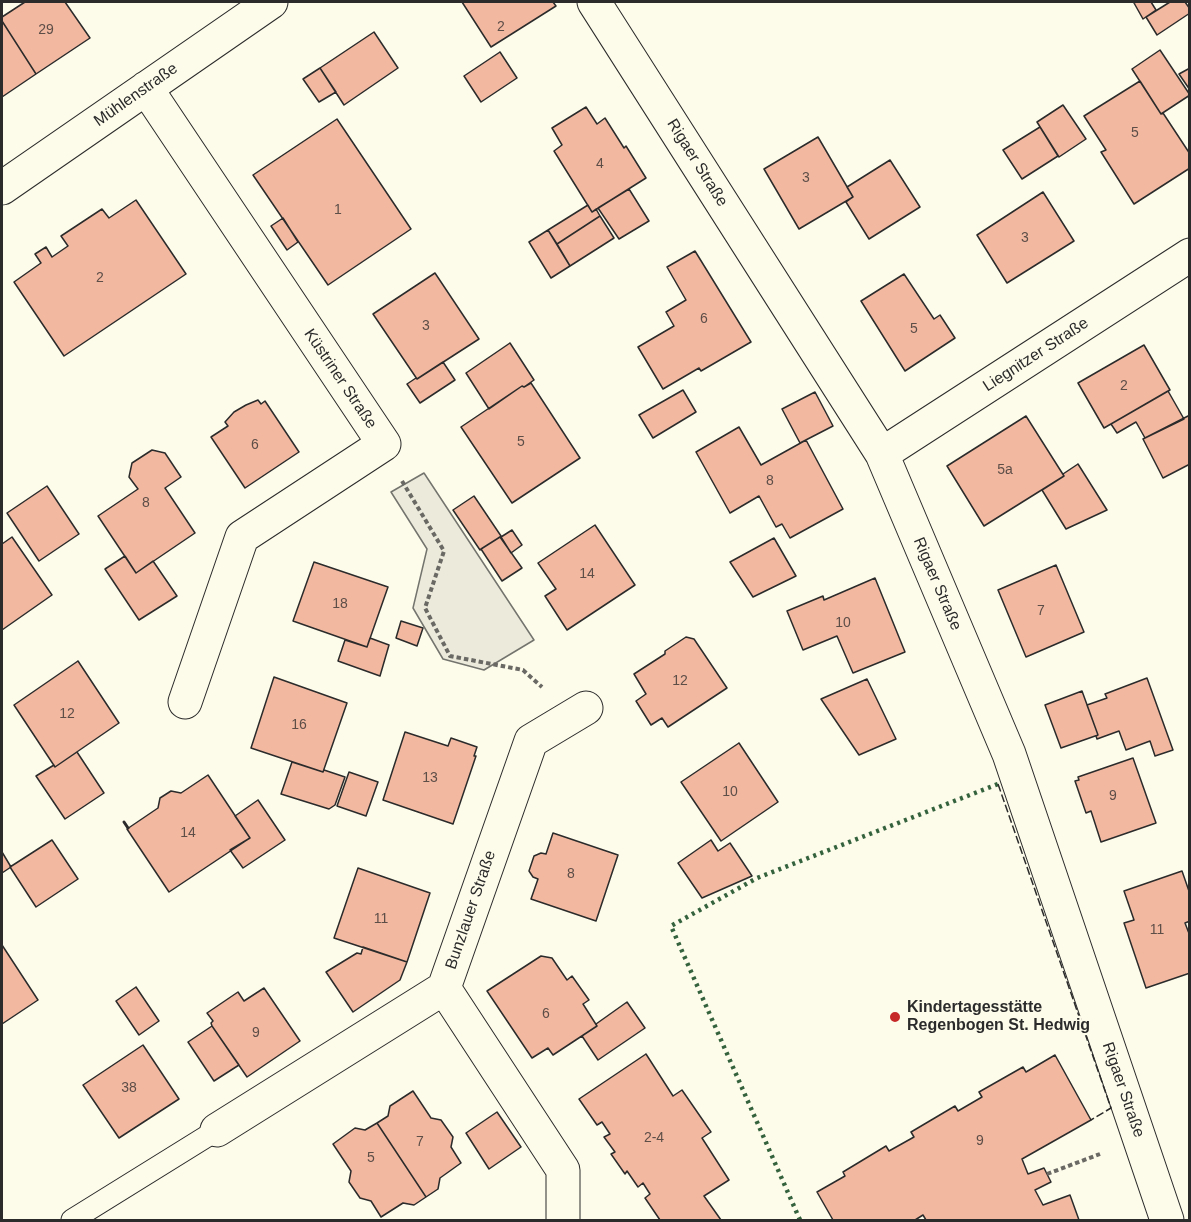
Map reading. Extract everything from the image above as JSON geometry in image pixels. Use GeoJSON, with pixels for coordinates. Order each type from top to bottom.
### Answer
{"type":"FeatureCollection","features":[{"type":"Feature","properties":{"kind":"street","name":"Mühlenstraße"},"geometry":{"type":"LineString","coordinates":[[2,188],[271,2]]}},
{"type":"Feature","properties":{"kind":"street","name":"Rigaer Straße"},"geometry":{"type":"LineString","coordinates":[[594,2],[882,454],[1009,754],[1167,1221]]}},
{"type":"Feature","properties":{"kind":"street","name":"Küstriner Straße"},"geometry":{"type":"LineString","coordinates":[[146,88],[384,444],[242,537],[184,702]]}},
{"type":"Feature","properties":{"kind":"street","name":"Liegnitzer Straße"},"geometry":{"type":"LineString","coordinates":[[882,454],[1190,255]]}},
{"type":"Feature","properties":{"kind":"street","name":"Bunzlauer Straße"},"geometry":{"type":"LineString","coordinates":[[563,1221],[563,1170],[444,988],[531,741],[580,712]]}},
{"type":"Feature","properties":{"kind":"street"},"geometry":{"type":"LineString","coordinates":[[217,1130],[444,988]]}},
{"type":"Feature","properties":{"kind":"street"},"geometry":{"type":"LineString","coordinates":[[1178,1221],[1190,1216]]}},
{"type":"Feature","properties":{"kind":"lane"},"geometry":{"type":"LineString","coordinates":[[72,1221],[217,1130]]}},
{"type":"Feature","properties":{"kind":"path"},"geometry":{"type":"LineString","coordinates":[[384,444],[404,485],[444,550],[425,608],[450,656],[523,670],[580,712]]}},
{"type":"Feature","properties":{"kind":"path"},"geometry":{"type":"LineString","coordinates":[[1047,1174],[1139,1139]]}},
{"type":"Feature","properties":{"kind":"shaded area"},"geometry":{"type":"Polygon","coordinates":[[[424,473],[534,640],[484,670],[443,659],[413,608],[427,549],[391,492],[424,473]]]}},
{"type":"Feature","properties":{"kind":"building"},"geometry":{"type":"Polygon","coordinates":[[[25,2],[65,2],[90,38],[36,74],[2,21],[2,17],[25,2]]]}},
{"type":"Feature","properties":{"kind":"building"},"geometry":{"type":"Polygon","coordinates":[[[462,2],[553,2],[556,6],[491,47],[462,2]]]}},
{"type":"Feature","properties":{"kind":"building"},"geometry":{"type":"Polygon","coordinates":[[[1151,2],[1156,10],[1143,19],[1134,3],[1151,2]]]}},
{"type":"Feature","properties":{"kind":"building"},"geometry":{"type":"Polygon","coordinates":[[[1170,2],[1185,2],[1190,13],[1157,35],[1146,17],[1170,2]]]}},
{"type":"Feature","properties":{"kind":"building"},"geometry":{"type":"Polygon","coordinates":[[[2,21],[36,74],[2,97],[2,21]]]}},
{"type":"Feature","properties":{"kind":"building"},"geometry":{"type":"Polygon","coordinates":[[[374,32],[398,68],[344,105],[320,68],[374,32]]]}},
{"type":"Feature","properties":{"kind":"building"},"geometry":{"type":"Polygon","coordinates":[[[1160,50],[1190,95],[1161,114],[1132,69],[1160,50]]]}},
{"type":"Feature","properties":{"kind":"building"},"geometry":{"type":"Polygon","coordinates":[[[500,52],[517,78],[481,102],[464,76],[500,52]]]}},
{"type":"Feature","properties":{"kind":"building"},"geometry":{"type":"Polygon","coordinates":[[[320,68],[336,92],[319,102],[303,79],[320,68]]]}},
{"type":"Feature","properties":{"kind":"building"},"geometry":{"type":"Polygon","coordinates":[[[1190,68],[1190,90],[1179,74],[1190,68]]]}},
{"type":"Feature","properties":{"kind":"building"},"geometry":{"type":"Polygon","coordinates":[[[1140,81],[1190,154],[1190,168],[1134,204],[1101,152],[1106,150],[1084,116],[1140,81]]]}},
{"type":"Feature","properties":{"kind":"building"},"geometry":{"type":"Polygon","coordinates":[[[1063,105],[1086,139],[1059,157],[1037,122],[1063,105]]]}},
{"type":"Feature","properties":{"kind":"building"},"geometry":{"type":"Polygon","coordinates":[[[586,107],[597,124],[605,118],[646,178],[592,212],[554,151],[562,145],[552,128],[586,107]]]}},
{"type":"Feature","properties":{"kind":"building"},"geometry":{"type":"Polygon","coordinates":[[[337,119],[411,229],[328,285],[253,175],[337,119]]]}},
{"type":"Feature","properties":{"kind":"building"},"geometry":{"type":"Polygon","coordinates":[[[1040,127],[1058,156],[1022,179],[1003,150],[1040,127]]]}},
{"type":"Feature","properties":{"kind":"building"},"geometry":{"type":"Polygon","coordinates":[[[818,137],[853,197],[799,229],[764,169],[818,137]]]}},
{"type":"Feature","properties":{"kind":"building"},"geometry":{"type":"Polygon","coordinates":[[[890,160],[920,207],[869,239],[846,202],[853,197],[847,187],[890,160]]]}},
{"type":"Feature","properties":{"kind":"building"},"geometry":{"type":"Polygon","coordinates":[[[629,189],[649,221],[619,239],[598,208],[629,189]]]}},
{"type":"Feature","properties":{"kind":"building"},"geometry":{"type":"Polygon","coordinates":[[[1043,192],[1074,241],[1007,283],[977,235],[1043,192]]]}},
{"type":"Feature","properties":{"kind":"building"},"geometry":{"type":"Polygon","coordinates":[[[136,200],[186,274],[64,356],[14,282],[41,263],[35,254],[46,247],[52,257],[68,246],[61,236],[102,209],[109,218],[136,200]]]}},
{"type":"Feature","properties":{"kind":"building"},"geometry":{"type":"Polygon","coordinates":[[[588,205],[592,212],[596,209],[600,216],[557,244],[548,230],[588,205]]]}},
{"type":"Feature","properties":{"kind":"building"},"geometry":{"type":"Polygon","coordinates":[[[600,216],[614,238],[570,266],[557,244],[600,216]]]}},
{"type":"Feature","properties":{"kind":"building"},"geometry":{"type":"Polygon","coordinates":[[[283,218],[298,242],[287,250],[271,226],[283,218]]]}},
{"type":"Feature","properties":{"kind":"building"},"geometry":{"type":"Polygon","coordinates":[[[548,230],[570,266],[551,278],[529,242],[548,230]]]}},
{"type":"Feature","properties":{"kind":"building"},"geometry":{"type":"Polygon","coordinates":[[[695,251],[751,342],[701,371],[699,368],[663,389],[638,347],[674,326],[666,312],[686,300],[667,267],[695,251]]]}},
{"type":"Feature","properties":{"kind":"building"},"geometry":{"type":"Polygon","coordinates":[[[435,273],[479,339],[417,379],[373,314],[435,273]]]}},
{"type":"Feature","properties":{"kind":"building"},"geometry":{"type":"Polygon","coordinates":[[[904,274],[934,319],[940,315],[955,338],[905,371],[861,301],[904,274]]]}},
{"type":"Feature","properties":{"kind":"building"},"geometry":{"type":"Polygon","coordinates":[[[510,343],[534,380],[489,409],[466,373],[510,343]]]}},
{"type":"Feature","properties":{"kind":"building"},"geometry":{"type":"Polygon","coordinates":[[[1144,345],[1170,390],[1104,428],[1078,383],[1144,345]]]}},
{"type":"Feature","properties":{"kind":"building"},"geometry":{"type":"Polygon","coordinates":[[[443,362],[455,380],[420,403],[407,384],[443,362]]]}},
{"type":"Feature","properties":{"kind":"building"},"geometry":{"type":"Polygon","coordinates":[[[531,383],[580,458],[512,503],[461,427],[522,386],[531,383]]]}},
{"type":"Feature","properties":{"kind":"building"},"geometry":{"type":"Polygon","coordinates":[[[683,390],[696,412],[653,438],[639,415],[683,390]]]}},
{"type":"Feature","properties":{"kind":"building"},"geometry":{"type":"Polygon","coordinates":[[[1168,391],[1184,419],[1145,438],[1136,422],[1117,433],[1111,424],[1168,391]]]}},
{"type":"Feature","properties":{"kind":"building"},"geometry":{"type":"Polygon","coordinates":[[[815,392],[833,426],[800,443],[782,409],[815,392]]]}},
{"type":"Feature","properties":{"kind":"building"},"geometry":{"type":"Polygon","coordinates":[[[258,400],[261,404],[265,401],[299,452],[245,488],[211,437],[228,426],[225,422],[234,412],[258,400]]]}},
{"type":"Feature","properties":{"kind":"building"},"geometry":{"type":"Polygon","coordinates":[[[1190,415],[1190,464],[1163,478],[1143,439],[1190,415]]]}},
{"type":"Feature","properties":{"kind":"building"},"geometry":{"type":"Polygon","coordinates":[[[1026,416],[1064,476],[984,526],[947,466],[1026,416]]]}},
{"type":"Feature","properties":{"kind":"building"},"geometry":{"type":"Polygon","coordinates":[[[739,427],[761,465],[806,440],[843,509],[790,538],[782,524],[776,527],[759,496],[730,513],[696,452],[739,427]]]}},
{"type":"Feature","properties":{"kind":"building"},"geometry":{"type":"Polygon","coordinates":[[[152,450],[165,453],[181,477],[165,488],[195,533],[136,573],[98,516],[138,489],[129,477],[132,463],[152,450]]]}},
{"type":"Feature","properties":{"kind":"building"},"geometry":{"type":"Polygon","coordinates":[[[1078,464],[1107,510],[1066,529],[1042,490],[1078,464]]]}},
{"type":"Feature","properties":{"kind":"building"},"geometry":{"type":"Polygon","coordinates":[[[47,486],[79,534],[39,561],[7,513],[47,486]]]}},
{"type":"Feature","properties":{"kind":"building"},"geometry":{"type":"Polygon","coordinates":[[[474,496],[501,536],[480,550],[453,510],[474,496]]]}},
{"type":"Feature","properties":{"kind":"building"},"geometry":{"type":"Polygon","coordinates":[[[595,525],[635,585],[567,630],[545,596],[556,589],[538,563],[595,525]]]}},
{"type":"Feature","properties":{"kind":"building"},"geometry":{"type":"Polygon","coordinates":[[[512,530],[522,545],[511,553],[501,537],[512,530]]]}},
{"type":"Feature","properties":{"kind":"building"},"geometry":{"type":"Polygon","coordinates":[[[12,537],[52,595],[2,630],[2,544],[12,537]]]}},
{"type":"Feature","properties":{"kind":"building"},"geometry":{"type":"Polygon","coordinates":[[[500,537],[522,568],[502,581],[481,549],[500,537]]]}},
{"type":"Feature","properties":{"kind":"building"},"geometry":{"type":"Polygon","coordinates":[[[774,538],[796,576],[753,597],[730,562],[774,538]]]}},
{"type":"Feature","properties":{"kind":"building"},"geometry":{"type":"Polygon","coordinates":[[[125,556],[136,573],[153,561],[177,596],[139,620],[105,569],[125,556]]]}},
{"type":"Feature","properties":{"kind":"building"},"geometry":{"type":"Polygon","coordinates":[[[314,562],[388,587],[367,647],[293,621],[314,562]]]}},
{"type":"Feature","properties":{"kind":"building"},"geometry":{"type":"Polygon","coordinates":[[[1056,565],[1084,632],[1026,657],[998,590],[1056,565]]]}},
{"type":"Feature","properties":{"kind":"building"},"geometry":{"type":"Polygon","coordinates":[[[875,578],[905,652],[853,673],[837,636],[803,650],[787,611],[823,596],[824,600],[875,578]]]}},
{"type":"Feature","properties":{"kind":"building"},"geometry":{"type":"Polygon","coordinates":[[[401,621],[423,628],[417,646],[396,638],[401,621]]]}},
{"type":"Feature","properties":{"kind":"building"},"geometry":{"type":"Polygon","coordinates":[[[686,637],[694,639],[727,688],[668,727],[662,718],[651,725],[636,701],[646,694],[634,674],[686,637]]]}},
{"type":"Feature","properties":{"kind":"building"},"geometry":{"type":"Polygon","coordinates":[[[370,638],[389,645],[380,676],[338,661],[345,640],[367,647],[370,638]]]}},
{"type":"Feature","properties":{"kind":"building"},"geometry":{"type":"Polygon","coordinates":[[[78,661],[119,723],[55,767],[14,705],[78,661]]]}},
{"type":"Feature","properties":{"kind":"building"},"geometry":{"type":"Polygon","coordinates":[[[274,677],[347,703],[323,772],[251,748],[274,677]]]}},
{"type":"Feature","properties":{"kind":"building"},"geometry":{"type":"Polygon","coordinates":[[[1147,678],[1173,750],[1155,756],[1150,741],[1126,750],[1119,731],[1097,739],[1098,735],[1087,705],[1107,698],[1105,694],[1147,678]]]}},
{"type":"Feature","properties":{"kind":"building"},"geometry":{"type":"Polygon","coordinates":[[[867,679],[896,739],[859,755],[821,699],[867,679]]]}},
{"type":"Feature","properties":{"kind":"building"},"geometry":{"type":"Polygon","coordinates":[[[1082,691],[1098,735],[1061,748],[1045,705],[1082,691]]]}},
{"type":"Feature","properties":{"kind":"building"},"geometry":{"type":"Polygon","coordinates":[[[405,732],[448,746],[451,738],[477,747],[453,824],[383,800],[405,732]]]}},
{"type":"Feature","properties":{"kind":"building"},"geometry":{"type":"Polygon","coordinates":[[[739,743],[778,802],[721,841],[681,782],[739,743]]]}},
{"type":"Feature","properties":{"kind":"building"},"geometry":{"type":"Polygon","coordinates":[[[77,752],[104,793],[65,819],[36,776],[54,765],[55,767],[77,752]]]}},
{"type":"Feature","properties":{"kind":"building"},"geometry":{"type":"Polygon","coordinates":[[[1133,758],[1156,823],[1101,842],[1091,811],[1086,813],[1075,781],[1079,780],[1078,777],[1133,758]]]}},
{"type":"Feature","properties":{"kind":"building"},"geometry":{"type":"Polygon","coordinates":[[[292,762],[345,777],[335,805],[329,809],[281,794],[292,762]]]}},
{"type":"Feature","properties":{"kind":"building"},"geometry":{"type":"Polygon","coordinates":[[[349,772],[378,782],[366,816],[337,806],[349,772]]]}},
{"type":"Feature","properties":{"kind":"building"},"geometry":{"type":"Polygon","coordinates":[[[208,775],[250,838],[169,892],[127,829],[158,808],[160,798],[171,791],[181,793],[208,775]]]}},
{"type":"Feature","properties":{"kind":"building"},"geometry":{"type":"Polygon","coordinates":[[[258,800],[285,840],[243,868],[230,850],[250,838],[235,816],[258,800]]]}},
{"type":"Feature","properties":{"kind":"building"},"geometry":{"type":"Polygon","coordinates":[[[553,833],[618,855],[596,921],[531,899],[538,879],[533,877],[529,871],[534,856],[541,853],[546,854],[553,833]]]}},
{"type":"Feature","properties":{"kind":"building"},"geometry":{"type":"Polygon","coordinates":[[[52,840],[78,879],[36,907],[10,867],[52,840]]]}},
{"type":"Feature","properties":{"kind":"building"},"geometry":{"type":"Polygon","coordinates":[[[711,840],[718,851],[730,843],[752,876],[702,898],[678,863],[711,840]]]}},
{"type":"Feature","properties":{"kind":"building"},"geometry":{"type":"Polygon","coordinates":[[[2,852],[11,867],[2,873],[2,852]]]}},
{"type":"Feature","properties":{"kind":"building"},"geometry":{"type":"Polygon","coordinates":[[[358,868],[430,893],[407,962],[334,938],[358,868]]]}},
{"type":"Feature","properties":{"kind":"building"},"geometry":{"type":"Polygon","coordinates":[[[1182,871],[1190,894],[1190,921],[1185,923],[1190,936],[1190,973],[1146,988],[1124,923],[1134,920],[1124,891],[1182,871]]]}},
{"type":"Feature","properties":{"kind":"building"},"geometry":{"type":"Polygon","coordinates":[[[2,945],[38,1000],[2,1024],[2,945]]]}},
{"type":"Feature","properties":{"kind":"building"},"geometry":{"type":"Polygon","coordinates":[[[363,947],[407,962],[400,980],[353,1012],[326,972],[357,953],[361,954],[363,947]]]}},
{"type":"Feature","properties":{"kind":"building"},"geometry":{"type":"Polygon","coordinates":[[[541,956],[552,958],[567,980],[572,976],[589,1000],[583,1004],[597,1026],[553,1055],[548,1048],[532,1058],[487,991],[541,956]]]}},
{"type":"Feature","properties":{"kind":"building"},"geometry":{"type":"Polygon","coordinates":[[[136,987],[159,1021],[139,1035],[116,1001],[136,987]]]}},
{"type":"Feature","properties":{"kind":"building"},"geometry":{"type":"Polygon","coordinates":[[[264,988],[300,1041],[247,1077],[212,1026],[213,1021],[207,1013],[238,992],[244,1001],[264,988]]]}},
{"type":"Feature","properties":{"kind":"building"},"geometry":{"type":"Polygon","coordinates":[[[627,1002],[645,1028],[598,1060],[582,1036],[627,1002]]]}},
{"type":"Feature","properties":{"kind":"building"},"geometry":{"type":"Polygon","coordinates":[[[212,1026],[239,1065],[214,1081],[188,1042],[212,1026]]]}},
{"type":"Feature","properties":{"kind":"building"},"geometry":{"type":"Polygon","coordinates":[[[143,1045],[179,1099],[119,1138],[83,1085],[143,1045]]]}},
{"type":"Feature","properties":{"kind":"building"},"geometry":{"type":"Polygon","coordinates":[[[646,1054],[673,1096],[682,1090],[711,1132],[702,1138],[729,1180],[704,1196],[721,1220],[660,1220],[645,1198],[650,1194],[643,1183],[638,1187],[627,1171],[625,1174],[611,1154],[615,1152],[604,1137],[610,1134],[602,1122],[597,1125],[579,1099],[646,1054]]]}},
{"type":"Feature","properties":{"kind":"building"},"geometry":{"type":"Polygon","coordinates":[[[1055,1055],[1091,1120],[1022,1159],[1028,1174],[1044,1168],[1051,1182],[1035,1190],[1043,1205],[1070,1195],[1079,1220],[926,1220],[923,1215],[915,1220],[833,1220],[817,1192],[845,1176],[843,1172],[886,1146],[889,1151],[914,1137],[911,1132],[955,1106],[958,1111],[982,1097],[979,1092],[1023,1067],[1026,1072],[1055,1055]]]}},
{"type":"Feature","properties":{"kind":"building"},"geometry":{"type":"Polygon","coordinates":[[[413,1091],[431,1118],[441,1120],[453,1137],[451,1147],[461,1163],[440,1178],[438,1189],[426,1197],[377,1123],[388,1116],[390,1106],[413,1091]]]}},
{"type":"Feature","properties":{"kind":"building"},"geometry":{"type":"Polygon","coordinates":[[[497,1112],[521,1147],[489,1169],[466,1133],[497,1112]]]}},
{"type":"Feature","properties":{"kind":"building"},"geometry":{"type":"Polygon","coordinates":[[[377,1123],[426,1197],[414,1205],[403,1203],[381,1217],[371,1201],[360,1198],[349,1182],[351,1171],[333,1144],[355,1128],[365,1130],[377,1123]]]}},
{"type":"Feature","properties":{"kind":"hedge"},"geometry":{"type":"LineString","coordinates":[[800,1220],[671,926],[757,878],[998,784]]}},
{"type":"Feature","properties":{"kind":"fence"},"geometry":{"type":"LineString","coordinates":[[998,784],[1111,1108],[1091,1120]]}},
{"type":"Feature","properties":{"kind":"wall"},"geometry":{"type":"LineString","coordinates":[[124,822],[128,828]]}},
{"type":"Feature","properties":{"kind":"place","name":"Kindertagesstätte Regenbogen St. Hedwig"},"geometry":{"type":"Point","coordinates":[895,1017]}}]}
